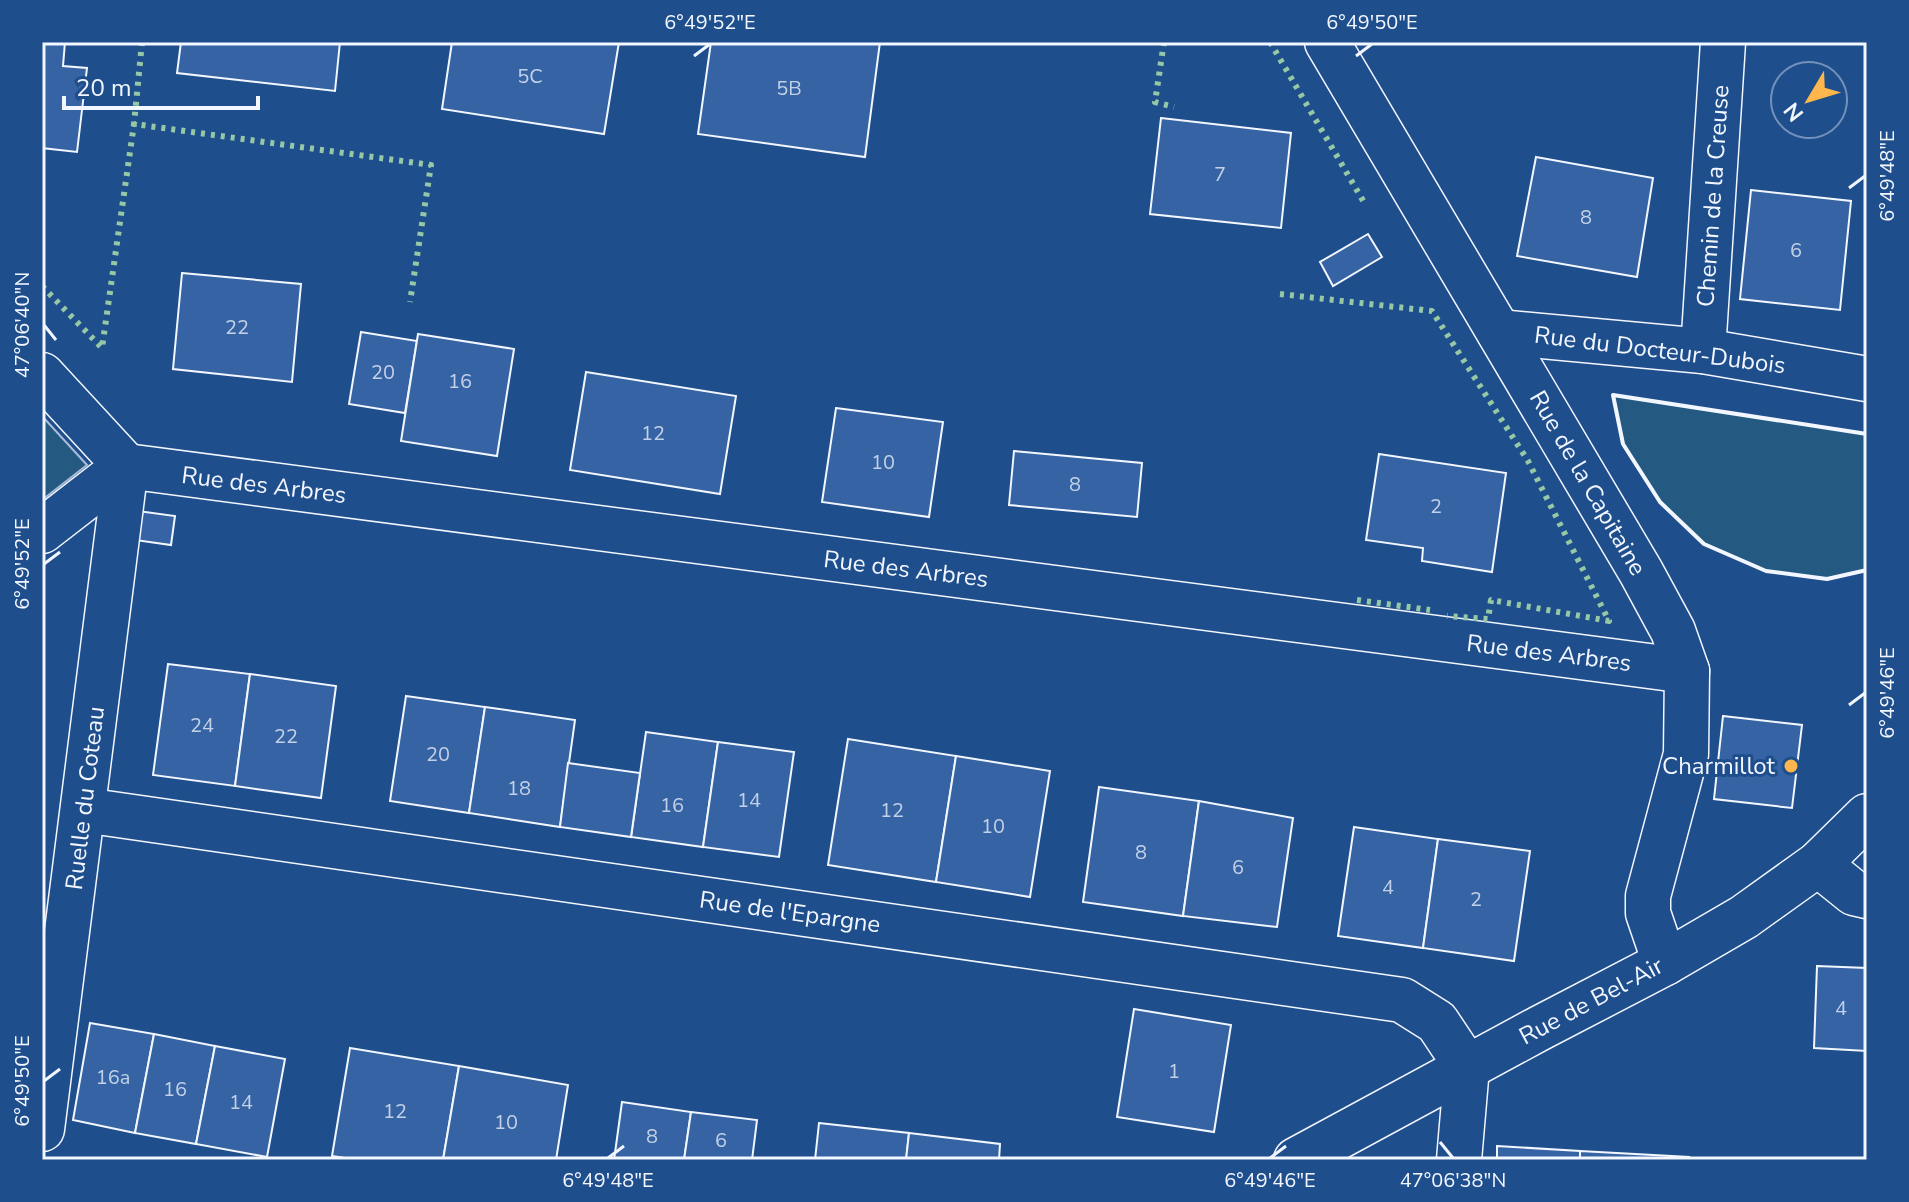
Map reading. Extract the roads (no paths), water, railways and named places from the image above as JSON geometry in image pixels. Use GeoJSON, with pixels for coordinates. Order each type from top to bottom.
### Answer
{"type":"FeatureCollection","features":[{"type":"Feature","properties":{"kind":"street","name":"Rue de la Capitaine"},"geometry":{"type":"LineString","coordinates":[[1327,42],[1673,631],[1687,671],[1686,754],[1648,896],[1648,913],[1665,963]]}},
{"type":"Feature","properties":{"kind":"street","name":"Chemin de la Creuse"},"geometry":{"type":"LineString","coordinates":[[1703,351],[1723,42]]}},
{"type":"Feature","properties":{"kind":"street","name":"Rue du Docteur-Dubois"},"geometry":{"type":"LineString","coordinates":[[1499,332],[1703,351],[1867,379]]}},
{"type":"Feature","properties":{"kind":"street"},"geometry":{"type":"LineString","coordinates":[[42,375],[126,466],[42,531]]}},
{"type":"Feature","properties":{"kind":"street","name":"Rue des Arbres"},"geometry":{"type":"LineString","coordinates":[[126,466],[1687,671]]}},
{"type":"Feature","properties":{"kind":"street","name":"Ruelle du Coteau"},"geometry":{"type":"LineString","coordinates":[[42,1129],[126,466]]}},
{"type":"Feature","properties":{"kind":"street","name":"Rue de l'Epargne"},"geometry":{"type":"LineString","coordinates":[[84,810],[1402,1000],[1437,1022],[1467,1067]]}},
{"type":"Feature","properties":{"kind":"street","name":"Rue de Bel-Air"},"geometry":{"type":"LineString","coordinates":[[1296,1160],[1665,963],[1744,917],[1818,864],[1867,816]]}},
{"type":"Feature","properties":{"kind":"street"},"geometry":{"type":"LineString","coordinates":[[1818,864],[1854,893],[1867,896]]}},
{"type":"Feature","properties":{"kind":"street"},"geometry":{"type":"LineString","coordinates":[[1459,1160],[1467,1067]]}},
{"type":"Feature","properties":{"kind":"place","name":"Charmillot"},"geometry":{"type":"Point","coordinates":[1791,766]}}]}
